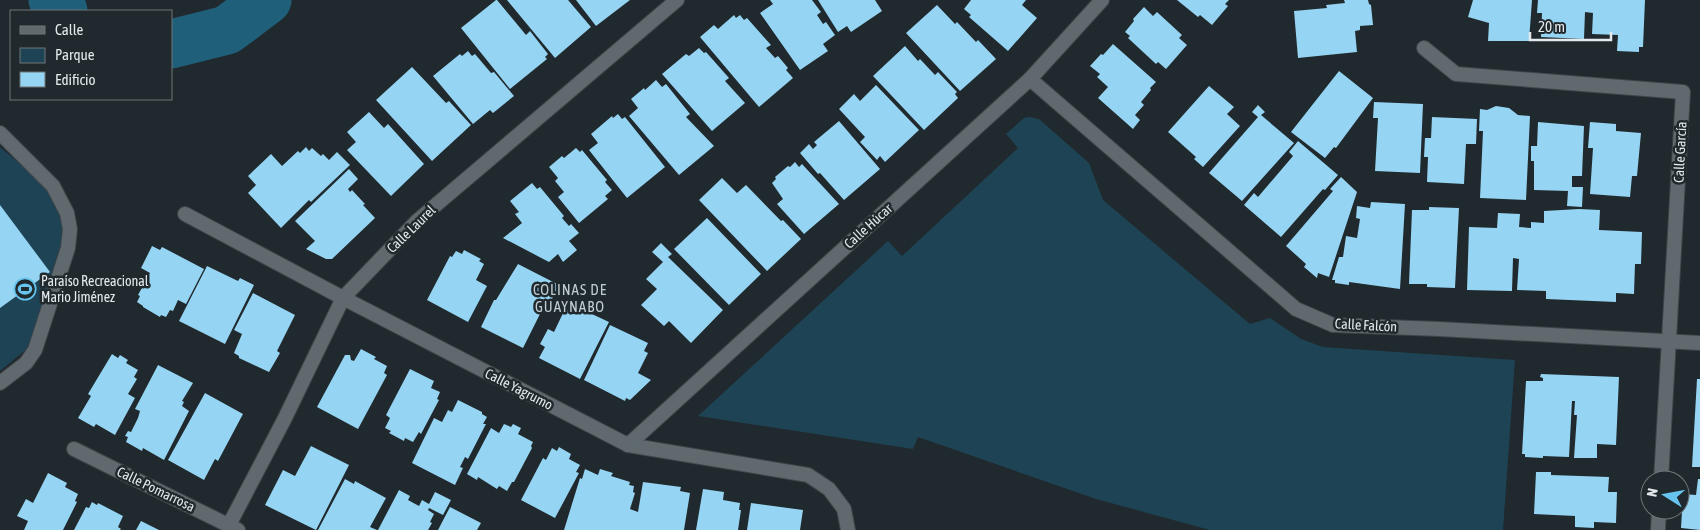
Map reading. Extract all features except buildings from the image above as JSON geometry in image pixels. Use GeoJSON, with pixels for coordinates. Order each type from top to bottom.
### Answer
{"type":"FeatureCollection","features":[{"type":"Feature","properties":{"kind":"street","name":"Calle Laurel"},"geometry":{"type":"LineString","coordinates":[[234,528],[343,298],[417,221],[677,0]]}},
{"type":"Feature","properties":{"kind":"street","name":"Calle Húcar"},"geometry":{"type":"LineString","coordinates":[[628,445],[1030,79],[1102,0]]}},
{"type":"Feature","properties":{"kind":"street","name":"Calle García"},"geometry":{"type":"LineString","coordinates":[[1424,48],[1456,74],[1683,92],[1662,470]]}},
{"type":"Feature","properties":{"kind":"street","name":"Calle Falcón"},"geometry":{"type":"LineString","coordinates":[[1030,79],[1296,309],[1332,325],[1700,343]]}},
{"type":"Feature","properties":{"kind":"street"},"geometry":{"type":"LineString","coordinates":[[0,132],[54,186],[67,213],[70,230],[68,248],[35,350],[26,363],[0,383]]}},
{"type":"Feature","properties":{"kind":"street","name":"Calle Yagrumo"},"geometry":{"type":"LineString","coordinates":[[185,214],[628,445],[808,475],[829,489],[844,509],[848,530]]}},
{"type":"Feature","properties":{"kind":"street","name":"Calle Pomarrosa"},"geometry":{"type":"LineString","coordinates":[[74,449],[234,528]]}},
{"type":"Feature","properties":{"kind":"green space"},"geometry":{"type":"Polygon","coordinates":[[[1024,118],[1039,119],[1089,163],[1103,200],[1250,324],[1270,318],[1301,339],[1323,347],[1515,360],[1503,530],[1210,530],[1096,499],[918,437],[913,449],[698,416],[888,241],[902,256],[1018,148],[1006,134],[1024,118]]]}},
{"type":"Feature","properties":{"kind":"green space","name":"Paraíso Recreacional Mario Jiménez"},"geometry":{"type":"Polygon","coordinates":[[[0,147],[33,175],[48,192],[64,221],[64,241],[29,347],[0,371],[0,147]]]}},
{"type":"Feature","properties":{"kind":"waterway"},"geometry":{"type":"LineString","coordinates":[[53,0],[62,10]]}},
{"type":"Feature","properties":{"kind":"waterway"},"geometry":{"type":"LineString","coordinates":[[172,44],[227,30],[267,0]]}},
{"type":"Feature","properties":{"kind":"place","name":"Paraíso Recreacional Mario Jiménez"},"geometry":{"type":"Point","coordinates":[25,289]}},
{"type":"Feature","properties":{"kind":"district","name":"COLINAS DE GUAYNABO"},"geometry":{"type":"Point","coordinates":[570,298]}}]}
